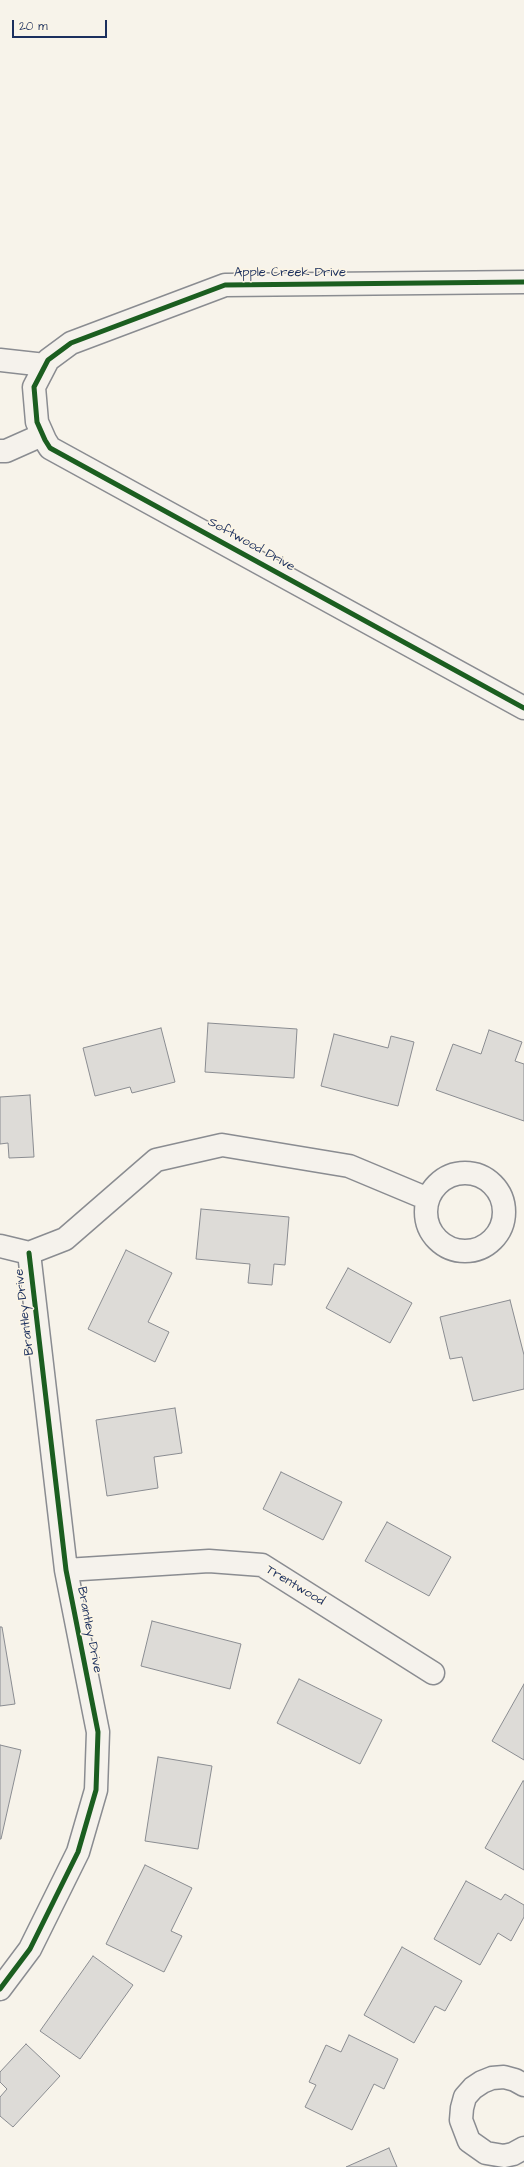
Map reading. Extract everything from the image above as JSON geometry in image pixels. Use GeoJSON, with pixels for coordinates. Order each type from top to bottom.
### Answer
{"type":"FeatureCollection","features":[{"type":"Feature","properties":{"kind":"street","name":"Apple Creek Drive"},"geometry":{"type":"LineString","coordinates":[[46,362],[71,343],[225,285],[524,282]]}},
{"type":"Feature","properties":{"kind":"street"},"geometry":{"type":"LineString","coordinates":[[0,360],[46,362]]}},
{"type":"Feature","properties":{"kind":"street","name":"Softwood Drive"},"geometry":{"type":"LineString","coordinates":[[46,362],[34,387],[36,422],[50,448],[524,708]]}},
{"type":"Feature","properties":{"kind":"street"},"geometry":{"type":"LineString","coordinates":[[0,451],[6,451],[42,435]]}},
{"type":"Feature","properties":{"kind":"street","name":"Brantley Drive"},"geometry":{"type":"LineString","coordinates":[[0,1989],[30,1949],[78,1852],[96,1790],[98,1732],[66,1570],[29,1253],[65,1239],[156,1160],[222,1145],[349,1166],[428,1199]]}},
{"type":"Feature","properties":{"kind":"street"},"geometry":{"type":"LineString","coordinates":[[0,1246],[29,1253]]}},
{"type":"Feature","properties":{"kind":"street","name":"Trentwood"},"geometry":{"type":"LineString","coordinates":[[66,1570],[209,1561],[262,1565],[433,1673]]}},
{"type":"Feature","properties":{"kind":"street"},"geometry":{"type":"LineString","coordinates":[[522,2079],[504,2077],[492,2078],[473,2088],[466,2098],[462,2108],[461,2120],[469,2141],[486,2153],[504,2156],[524,2148]]}},
{"type":"Feature","properties":{"kind":"building"},"geometry":{"type":"Polygon","coordinates":[[[208,1023],[297,1029],[294,1078],[205,1072],[208,1023]]]}},
{"type":"Feature","properties":{"kind":"building"},"geometry":{"type":"Polygon","coordinates":[[[161,1028],[175,1082],[132,1093],[130,1087],[95,1096],[83,1048],[161,1028]]]}},
{"type":"Feature","properties":{"kind":"building"},"geometry":{"type":"Polygon","coordinates":[[[489,1030],[522,1042],[515,1061],[524,1064],[524,1121],[436,1090],[453,1044],[481,1054],[489,1030]]]}},
{"type":"Feature","properties":{"kind":"building"},"geometry":{"type":"Polygon","coordinates":[[[334,1034],[388,1048],[391,1036],[414,1042],[398,1106],[321,1086],[334,1034]]]}},
{"type":"Feature","properties":{"kind":"building"},"geometry":{"type":"Polygon","coordinates":[[[30,1095],[34,1157],[9,1158],[8,1143],[0,1144],[0,1097],[30,1095]]]}},
{"type":"Feature","properties":{"kind":"building"},"geometry":{"type":"Polygon","coordinates":[[[201,1209],[289,1217],[285,1265],[274,1264],[272,1285],[248,1283],[250,1264],[196,1259],[201,1209]]]}},
{"type":"Feature","properties":{"kind":"building"},"geometry":{"type":"Polygon","coordinates":[[[126,1250],[172,1273],[148,1322],[169,1332],[155,1362],[88,1329],[126,1250]]]}},
{"type":"Feature","properties":{"kind":"building"},"geometry":{"type":"Polygon","coordinates":[[[348,1268],[412,1303],[390,1343],[326,1308],[348,1268]]]}},
{"type":"Feature","properties":{"kind":"building"},"geometry":{"type":"Polygon","coordinates":[[[510,1300],[524,1355],[524,1389],[473,1401],[462,1357],[450,1359],[440,1317],[510,1300]]]}},
{"type":"Feature","properties":{"kind":"building"},"geometry":{"type":"Polygon","coordinates":[[[175,1408],[182,1453],[154,1457],[158,1488],[107,1496],[96,1420],[175,1408]]]}},
{"type":"Feature","properties":{"kind":"building"},"geometry":{"type":"Polygon","coordinates":[[[281,1472],[342,1502],[323,1540],[263,1509],[281,1472]]]}},
{"type":"Feature","properties":{"kind":"building"},"geometry":{"type":"Polygon","coordinates":[[[387,1522],[451,1557],[429,1596],[365,1561],[387,1522]]]}},
{"type":"Feature","properties":{"kind":"building"},"geometry":{"type":"Polygon","coordinates":[[[152,1621],[241,1644],[230,1689],[141,1666],[152,1621]]]}},
{"type":"Feature","properties":{"kind":"building"},"geometry":{"type":"Polygon","coordinates":[[[0,1627],[2,1627],[15,1704],[0,1706],[0,1627]]]}},
{"type":"Feature","properties":{"kind":"building"},"geometry":{"type":"Polygon","coordinates":[[[299,1679],[382,1720],[360,1764],[277,1723],[299,1679]]]}},
{"type":"Feature","properties":{"kind":"building"},"geometry":{"type":"Polygon","coordinates":[[[524,1684],[524,1760],[492,1741],[524,1684]]]}},
{"type":"Feature","properties":{"kind":"building"},"geometry":{"type":"Polygon","coordinates":[[[0,1745],[21,1750],[1,1839],[0,1839],[0,1745]]]}},
{"type":"Feature","properties":{"kind":"building"},"geometry":{"type":"Polygon","coordinates":[[[158,1757],[212,1766],[198,1849],[145,1841],[158,1757]]]}},
{"type":"Feature","properties":{"kind":"building"},"geometry":{"type":"Polygon","coordinates":[[[524,1781],[524,1870],[485,1848],[524,1781]]]}},
{"type":"Feature","properties":{"kind":"building"},"geometry":{"type":"Polygon","coordinates":[[[145,1865],[192,1888],[171,1931],[182,1936],[164,1972],[106,1944],[145,1865]]]}},
{"type":"Feature","properties":{"kind":"building"},"geometry":{"type":"Polygon","coordinates":[[[466,1881],[501,1900],[505,1894],[524,1905],[524,1917],[511,1941],[498,1933],[480,1965],[434,1939],[466,1881]]]}},
{"type":"Feature","properties":{"kind":"building"},"geometry":{"type":"Polygon","coordinates":[[[402,1947],[462,1981],[445,2011],[435,2006],[414,2043],[364,2015],[402,1947]]]}},
{"type":"Feature","properties":{"kind":"building"},"geometry":{"type":"Polygon","coordinates":[[[93,1956],[133,1985],[80,2059],[40,2031],[93,1956]]]}},
{"type":"Feature","properties":{"kind":"building"},"geometry":{"type":"Polygon","coordinates":[[[349,2035],[398,2059],[384,2089],[374,2084],[352,2130],[305,2107],[316,2085],[309,2082],[326,2045],[341,2052],[349,2035]]]}},
{"type":"Feature","properties":{"kind":"building"},"geometry":{"type":"Polygon","coordinates":[[[26,2044],[60,2076],[13,2127],[0,2116],[0,2097],[7,2089],[0,2082],[0,2072],[26,2044]]]}},
{"type":"Feature","properties":{"kind":"building"},"geometry":{"type":"Polygon","coordinates":[[[389,2148],[397,2167],[346,2167],[389,2148]]]}},
{"type":"Feature","properties":{"kind":"cycle path"},"geometry":{"type":"LineString","coordinates":[[524,282],[225,285],[71,343],[48,360],[34,387],[37,422],[50,448],[524,708]]}},
{"type":"Feature","properties":{"kind":"cycle path"},"geometry":{"type":"LineString","coordinates":[[0,1989],[30,1949],[78,1852],[96,1790],[98,1732],[66,1570],[29,1253]]}}]}
